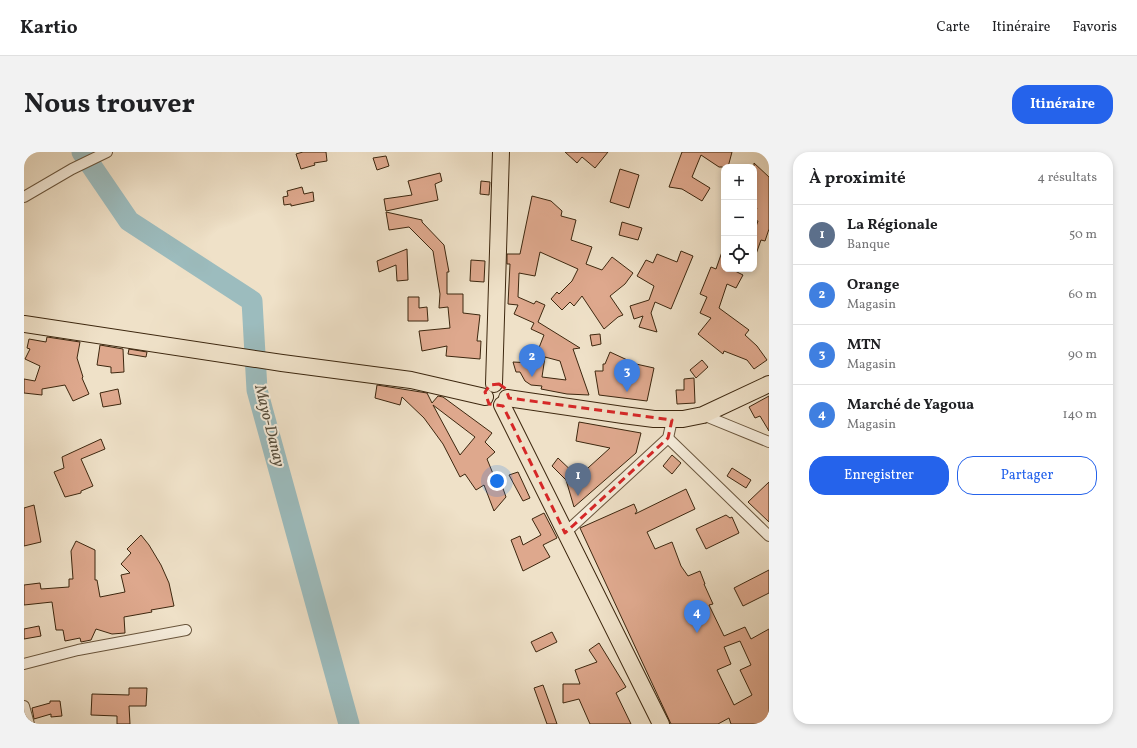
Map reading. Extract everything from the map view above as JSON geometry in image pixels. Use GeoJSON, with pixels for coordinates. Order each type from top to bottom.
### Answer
{"type":"FeatureCollection","features":[{"type":"Feature","properties":{"kind":"main road"},"geometry":{"type":"LineString","coordinates":[[490,390],[501,152]]}},
{"type":"Feature","properties":{"kind":"main road"},"geometry":{"type":"LineString","coordinates":[[24,324],[282,363],[490,390],[499,384],[506,389],[504,401],[565,533],[661,724]]}},
{"type":"Feature","properties":{"kind":"main road"},"geometry":{"type":"LineString","coordinates":[[504,401],[672,420],[703,415],[769,384]]}},
{"type":"Feature","properties":{"kind":"street"},"geometry":{"type":"LineString","coordinates":[[24,197],[72,168],[105,153]]}},
{"type":"Feature","properties":{"kind":"street"},"geometry":{"type":"LineString","coordinates":[[703,415],[769,442]]}},
{"type":"Feature","properties":{"kind":"street"},"geometry":{"type":"LineString","coordinates":[[565,533],[668,438],[672,420]]}},
{"type":"Feature","properties":{"kind":"street"},"geometry":{"type":"LineString","coordinates":[[668,438],[769,536]]}},
{"type":"Feature","properties":{"kind":"street"},"geometry":{"type":"LineString","coordinates":[[24,664],[78,650],[186,630]]}},
{"type":"Feature","properties":{"kind":"street"},"geometry":{"type":"LineString","coordinates":[[24,706],[28,724]]}},
{"type":"Feature","properties":{"kind":"highlighted area"},"geometry":{"type":"Polygon","coordinates":[[[499,384],[506,389],[509,398],[672,420],[668,438],[565,533],[503,406],[489,404],[485,392],[490,385],[499,384]]]}},
{"type":"Feature","properties":{"kind":"building"},"geometry":{"type":"Polygon","coordinates":[[[303,152],[326,152],[327,161],[314,163],[315,165],[301,169],[296,154],[303,152]]]}},
{"type":"Feature","properties":{"kind":"building"},"geometry":{"type":"Polygon","coordinates":[[[565,152],[608,152],[595,168],[582,157],[577,163],[565,152]]]}},
{"type":"Feature","properties":{"kind":"building"},"geometry":{"type":"Polygon","coordinates":[[[682,152],[732,152],[729,164],[721,164],[721,167],[701,155],[692,177],[710,188],[702,201],[682,189],[669,187],[682,152]]]}},
{"type":"Feature","properties":{"kind":"building"},"geometry":{"type":"Polygon","coordinates":[[[386,156],[389,166],[377,170],[373,158],[386,156]]]}},
{"type":"Feature","properties":{"kind":"building"},"geometry":{"type":"Polygon","coordinates":[[[757,166],[769,177],[769,229],[765,241],[761,240],[757,251],[757,166]]]}},
{"type":"Feature","properties":{"kind":"building"},"geometry":{"type":"Polygon","coordinates":[[[620,169],[639,175],[629,208],[610,202],[620,169]]]}},
{"type":"Feature","properties":{"kind":"building"},"geometry":{"type":"Polygon","coordinates":[[[440,173],[442,181],[435,184],[438,200],[386,211],[384,199],[412,195],[408,181],[440,173]]]}},
{"type":"Feature","properties":{"kind":"building"},"geometry":{"type":"Polygon","coordinates":[[[481,181],[490,182],[489,195],[480,194],[481,181]]]}},
{"type":"Feature","properties":{"kind":"building"},"geometry":{"type":"Polygon","coordinates":[[[302,187],[304,194],[313,192],[314,201],[291,206],[291,204],[284,205],[283,197],[288,196],[287,191],[302,187]]]}},
{"type":"Feature","properties":{"kind":"building"},"geometry":{"type":"Polygon","coordinates":[[[532,196],[551,201],[562,211],[561,216],[576,220],[571,240],[592,247],[586,264],[602,270],[612,257],[633,273],[625,284],[610,296],[623,315],[618,317],[604,329],[582,296],[574,306],[570,302],[562,310],[551,299],[557,292],[559,294],[572,281],[578,269],[540,252],[535,276],[519,273],[518,297],[534,304],[536,301],[545,305],[538,322],[580,348],[573,349],[589,395],[567,394],[541,389],[542,386],[531,385],[525,381],[520,372],[516,372],[513,362],[533,363],[544,335],[531,329],[534,323],[514,314],[518,305],[508,304],[510,264],[507,264],[507,254],[520,254],[532,196]],[[545,357],[542,377],[566,380],[560,361],[545,357]]]}},
{"type":"Feature","properties":{"kind":"building"},"geometry":{"type":"Polygon","coordinates":[[[386,212],[422,220],[422,222],[444,245],[449,272],[447,272],[447,294],[463,294],[463,313],[480,315],[477,341],[481,341],[480,359],[446,356],[447,346],[422,351],[419,331],[450,328],[448,307],[439,308],[440,294],[433,251],[409,227],[389,230],[386,212]]]}},
{"type":"Feature","properties":{"kind":"building"},"geometry":{"type":"Polygon","coordinates":[[[622,222],[642,228],[638,240],[619,235],[622,222]]]}},
{"type":"Feature","properties":{"kind":"building"},"geometry":{"type":"Polygon","coordinates":[[[407,249],[408,280],[397,281],[396,265],[379,272],[377,261],[407,249]]]}},
{"type":"Feature","properties":{"kind":"building"},"geometry":{"type":"Polygon","coordinates":[[[681,251],[693,256],[671,309],[655,302],[651,313],[657,332],[639,327],[643,316],[634,319],[630,306],[649,300],[654,286],[637,276],[646,260],[653,263],[657,254],[677,262],[681,251]]]}},
{"type":"Feature","properties":{"kind":"building"},"geometry":{"type":"Polygon","coordinates":[[[721,255],[721,272],[737,272],[743,275],[736,288],[727,284],[719,308],[749,330],[745,335],[757,346],[767,360],[754,369],[747,360],[724,351],[723,354],[698,334],[711,318],[700,313],[707,297],[700,294],[711,267],[716,269],[721,255]]]}},
{"type":"Feature","properties":{"kind":"building"},"geometry":{"type":"Polygon","coordinates":[[[471,260],[485,261],[484,282],[470,281],[471,260]]]}},
{"type":"Feature","properties":{"kind":"building"},"geometry":{"type":"Polygon","coordinates":[[[408,297],[419,297],[419,308],[427,307],[428,321],[408,321],[408,297]]]}},
{"type":"Feature","properties":{"kind":"building"},"geometry":{"type":"Polygon","coordinates":[[[600,334],[601,344],[592,346],[590,335],[600,334]]]}},
{"type":"Feature","properties":{"kind":"building"},"geometry":{"type":"Polygon","coordinates":[[[47,337],[80,342],[77,358],[83,377],[82,378],[89,394],[73,401],[65,385],[42,389],[42,395],[24,393],[24,379],[35,381],[40,366],[25,359],[30,349],[27,348],[29,339],[46,342],[47,337]]]}},
{"type":"Feature","properties":{"kind":"building"},"geometry":{"type":"Polygon","coordinates":[[[100,345],[123,349],[124,372],[111,373],[111,367],[97,365],[100,345]]]}},
{"type":"Feature","properties":{"kind":"building"},"geometry":{"type":"Polygon","coordinates":[[[129,349],[147,352],[146,357],[128,354],[129,349]]]}},
{"type":"Feature","properties":{"kind":"building"},"geometry":{"type":"Polygon","coordinates":[[[610,352],[636,364],[654,368],[647,401],[599,395],[595,371],[603,371],[603,364],[605,364],[610,352]]]}},
{"type":"Feature","properties":{"kind":"building"},"geometry":{"type":"Polygon","coordinates":[[[702,360],[708,367],[696,378],[690,370],[702,360]]]}},
{"type":"Feature","properties":{"kind":"building"},"geometry":{"type":"Polygon","coordinates":[[[694,378],[695,403],[677,404],[676,390],[684,390],[684,379],[694,378]]]}},
{"type":"Feature","properties":{"kind":"building"},"geometry":{"type":"Polygon","coordinates":[[[377,385],[427,393],[432,403],[438,396],[443,397],[492,433],[485,442],[495,452],[487,459],[496,481],[500,480],[506,497],[494,511],[484,485],[476,490],[465,474],[460,477],[443,444],[424,418],[402,397],[400,405],[375,398],[377,385]],[[433,405],[460,455],[475,437],[433,405]]]}},
{"type":"Feature","properties":{"kind":"building"},"geometry":{"type":"Polygon","coordinates":[[[118,389],[121,404],[103,407],[100,393],[118,389]]]}},
{"type":"Feature","properties":{"kind":"building"},"geometry":{"type":"Polygon","coordinates":[[[769,396],[769,431],[760,416],[755,418],[749,407],[769,396]]]}},
{"type":"Feature","properties":{"kind":"building"},"geometry":{"type":"Polygon","coordinates":[[[579,422],[641,433],[636,453],[574,507],[566,480],[552,466],[558,458],[578,477],[610,448],[576,441],[579,422]]]}},
{"type":"Feature","properties":{"kind":"building"},"geometry":{"type":"Polygon","coordinates":[[[101,439],[105,449],[81,459],[93,486],[81,491],[81,493],[65,497],[54,472],[64,468],[62,457],[101,439]]]}},
{"type":"Feature","properties":{"kind":"building"},"geometry":{"type":"Polygon","coordinates":[[[672,455],[681,463],[672,474],[663,466],[672,455]]]}},
{"type":"Feature","properties":{"kind":"building"},"geometry":{"type":"Polygon","coordinates":[[[732,468],[751,480],[746,488],[727,476],[732,468]]]}},
{"type":"Feature","properties":{"kind":"building"},"geometry":{"type":"Polygon","coordinates":[[[518,472],[530,498],[523,501],[509,475],[518,472]]]}},
{"type":"Feature","properties":{"kind":"building"},"geometry":{"type":"Polygon","coordinates":[[[769,482],[769,522],[748,502],[769,482]]]}},
{"type":"Feature","properties":{"kind":"building"},"geometry":{"type":"Polygon","coordinates":[[[686,489],[695,509],[647,532],[655,549],[672,542],[681,566],[688,576],[700,571],[713,604],[709,605],[724,636],[745,627],[751,639],[769,629],[769,724],[731,724],[729,718],[718,724],[671,724],[580,528],[634,504],[637,511],[635,514],[686,489]],[[740,641],[724,647],[731,664],[717,670],[734,705],[752,695],[740,670],[751,665],[740,641]]]}},
{"type":"Feature","properties":{"kind":"building"},"geometry":{"type":"Polygon","coordinates":[[[34,505],[41,542],[24,546],[24,508],[34,505]]]}},
{"type":"Feature","properties":{"kind":"building"},"geometry":{"type":"Polygon","coordinates":[[[544,513],[557,538],[543,545],[550,557],[523,571],[511,540],[520,536],[523,545],[541,535],[532,519],[544,513]]]}},
{"type":"Feature","properties":{"kind":"building"},"geometry":{"type":"Polygon","coordinates":[[[726,515],[730,518],[732,517],[739,533],[706,549],[696,529],[726,515]]]}},
{"type":"Feature","properties":{"kind":"building"},"geometry":{"type":"Polygon","coordinates":[[[141,535],[161,565],[169,583],[174,606],[124,617],[125,633],[112,634],[96,629],[91,640],[81,642],[80,638],[65,641],[63,630],[56,630],[52,602],[24,605],[24,585],[40,583],[41,589],[69,587],[69,579],[73,579],[71,551],[76,541],[95,550],[95,580],[97,580],[100,597],[125,592],[121,575],[130,573],[121,564],[131,553],[127,549],[141,535]]]}},
{"type":"Feature","properties":{"kind":"building"},"geometry":{"type":"Polygon","coordinates":[[[769,570],[769,593],[743,606],[734,588],[769,570]]]}},
{"type":"Feature","properties":{"kind":"building"},"geometry":{"type":"Polygon","coordinates":[[[39,626],[41,636],[24,639],[24,629],[39,626]]]}},
{"type":"Feature","properties":{"kind":"building"},"geometry":{"type":"Polygon","coordinates":[[[552,632],[557,642],[536,652],[531,642],[552,632]]]}},
{"type":"Feature","properties":{"kind":"building"},"geometry":{"type":"Polygon","coordinates":[[[599,643],[626,687],[616,693],[631,724],[590,724],[579,699],[563,703],[563,684],[580,684],[575,670],[597,662],[589,650],[599,643]]]}},
{"type":"Feature","properties":{"kind":"building"},"geometry":{"type":"Polygon","coordinates":[[[543,685],[557,724],[547,724],[534,688],[543,685]]]}},
{"type":"Feature","properties":{"kind":"building"},"geometry":{"type":"Polygon","coordinates":[[[129,688],[147,688],[146,706],[129,706],[130,724],[117,724],[117,716],[91,715],[92,694],[129,695],[129,688]]]}},
{"type":"Feature","properties":{"kind":"building"},"geometry":{"type":"Polygon","coordinates":[[[50,701],[60,701],[62,716],[51,717],[51,714],[34,719],[32,708],[50,703],[50,701]]]}},
{"type":"Feature","properties":{"kind":"waterway","name":"Mayo-Danay"},"geometry":{"type":"LineString","coordinates":[[82,152],[129,221],[252,301],[257,390],[349,724]]}},
{"type":"Feature","properties":{"kind":"place","name":"Orange"},"geometry":{"type":"Point","coordinates":[532,377]}},
{"type":"Feature","properties":{"kind":"place","name":"MTN"},"geometry":{"type":"Point","coordinates":[627,392]}},
{"type":"Feature","properties":{"kind":"place","name":"La Régionale"},"geometry":{"type":"Point","coordinates":[578,496]}},
{"type":"Feature","properties":{"kind":"place","name":"Marché de Yagoua"},"geometry":{"type":"Point","coordinates":[697,633]}}]}
